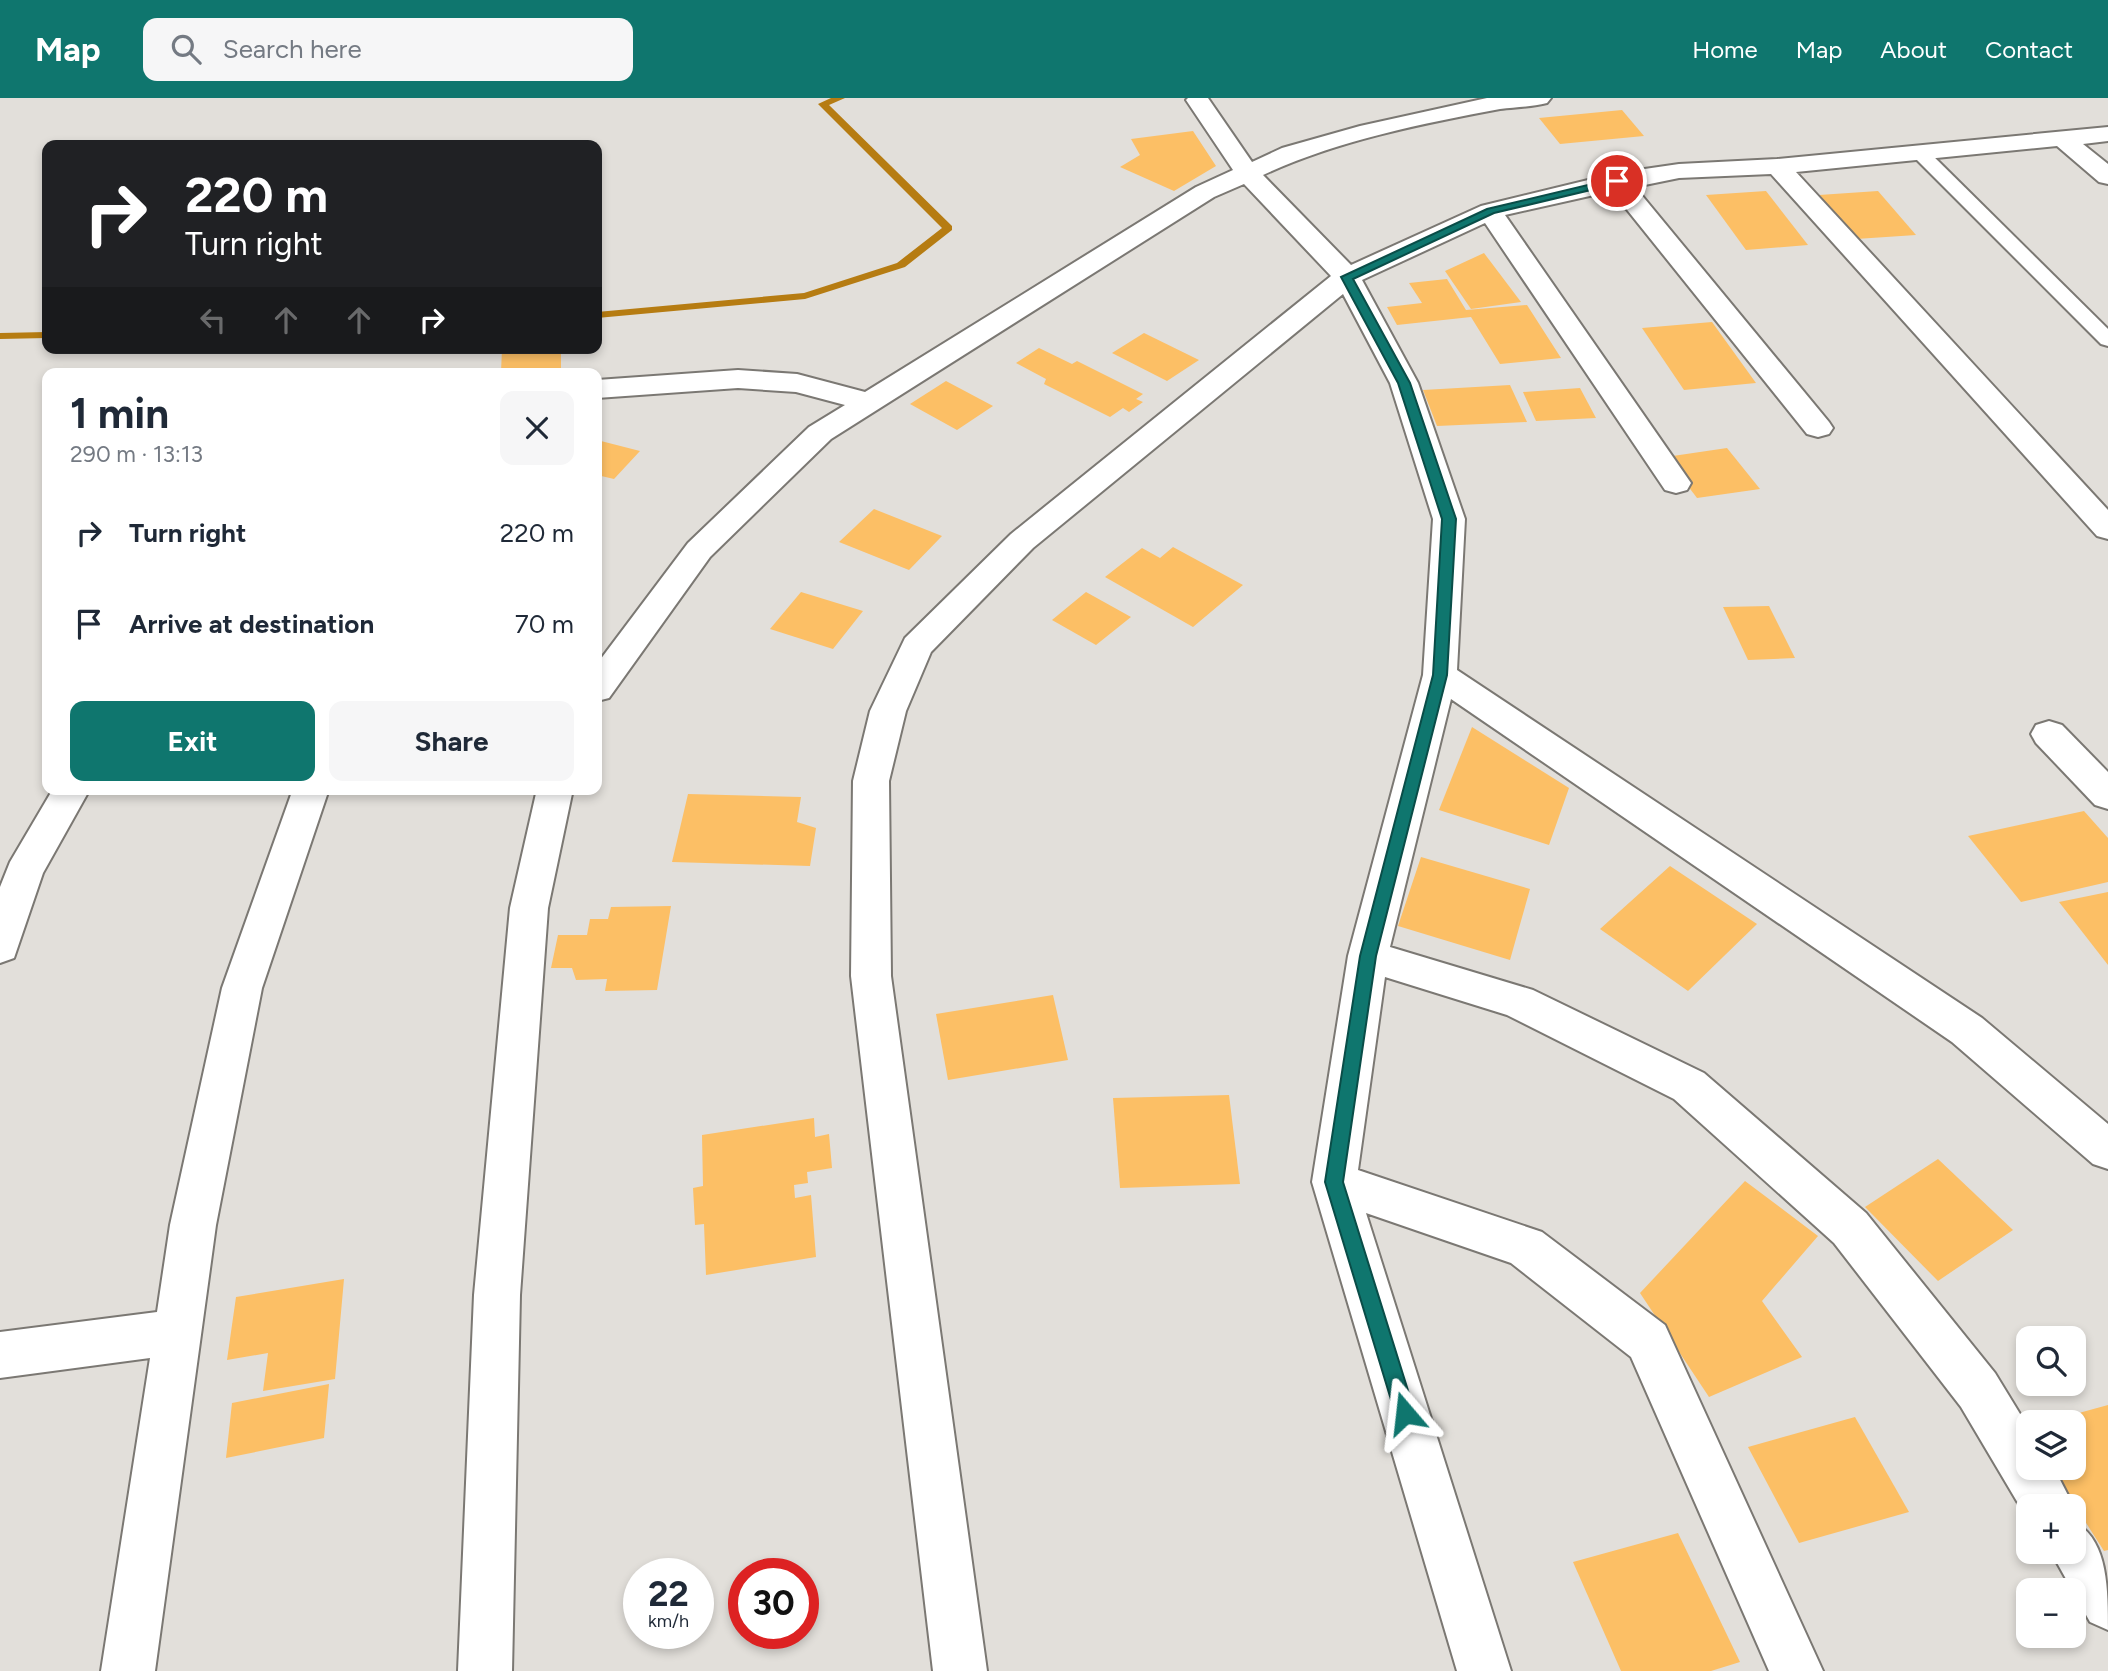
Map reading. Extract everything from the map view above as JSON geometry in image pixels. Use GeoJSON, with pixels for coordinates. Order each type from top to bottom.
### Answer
{"type":"FeatureCollection","features":[{"type":"Feature","properties":{"kind":"street"},"geometry":{"type":"LineString","coordinates":[[602,682],[699,550],[820,433],[1205,192],[1291,153],[1356,134],[1499,100],[1539,98]]}},
{"type":"Feature","properties":{"kind":"street"},"geometry":{"type":"LineString","coordinates":[[1198,100],[1248,174],[1347,277],[1404,383],[1449,519],[1440,675],[1368,956],[1334,1182],[1484,1671]]}},
{"type":"Feature","properties":{"kind":"street"},"geometry":{"type":"LineString","coordinates":[[960,1671],[871,975],[871,781],[888,711],[917,646],[1023,541],[1347,277],[1490,211],[1617,181],[1679,171],[1777,166],[2108,134]]}},
{"type":"Feature","properties":{"kind":"street"},"geometry":{"type":"LineString","coordinates":[[2062,138],[2108,177]]}},
{"type":"Feature","properties":{"kind":"street"},"geometry":{"type":"LineString","coordinates":[[1777,166],[2108,528]]}},
{"type":"Feature","properties":{"kind":"street"},"geometry":{"type":"LineString","coordinates":[[1617,181],[1818,428]]}},
{"type":"Feature","properties":{"kind":"street"},"geometry":{"type":"LineString","coordinates":[[1490,211],[1676,483]]}},
{"type":"Feature","properties":{"kind":"street"},"geometry":{"type":"LineString","coordinates":[[602,389],[738,379],[797,383],[870,402]]}},
{"type":"Feature","properties":{"kind":"street"},"geometry":{"type":"LineString","coordinates":[[1440,675],[1967,1030],[2108,1150]]}},
{"type":"Feature","properties":{"kind":"street"},"geometry":{"type":"LineString","coordinates":[[2049,734],[2108,796]]}},
{"type":"Feature","properties":{"kind":"street"},"geometry":{"type":"LineString","coordinates":[[0,947],[24,872],[69,795]]}},
{"type":"Feature","properties":{"kind":"street"},"geometry":{"type":"LineString","coordinates":[[128,1671],[193,1225],[242,988],[309,795]]}},
{"type":"Feature","properties":{"kind":"street"},"geometry":{"type":"LineString","coordinates":[[485,1671],[498,1281],[529,908],[554,795]]}},
{"type":"Feature","properties":{"kind":"street"},"geometry":{"type":"LineString","coordinates":[[1368,956],[1519,1002],[1689,1086],[1850,1228],[1978,1390],[2041,1494]]}},
{"type":"Feature","properties":{"kind":"street"},"geometry":{"type":"LineString","coordinates":[[1334,1182],[1527,1247],[1648,1341],[1796,1671]]}},
{"type":"Feature","properties":{"kind":"street"},"geometry":{"type":"LineString","coordinates":[[0,1355],[177,1332]]}},
{"type":"Feature","properties":{"kind":"street"},"geometry":{"type":"LineString","coordinates":[[2084,1564],[2108,1604]]}},
{"type":"Feature","properties":{"kind":"lane"},"geometry":{"type":"LineString","coordinates":[[1918,151],[2108,340]]}},
{"type":"Feature","properties":{"kind":"building"},"geometry":{"type":"Polygon","coordinates":[[[1622,110],[1644,136],[1560,144],[1539,118],[1622,110]]]}},
{"type":"Feature","properties":{"kind":"building"},"geometry":{"type":"Polygon","coordinates":[[[1193,131],[1216,166],[1174,191],[1120,167],[1140,155],[1131,139],[1193,131]]]}},
{"type":"Feature","properties":{"kind":"building"},"geometry":{"type":"Polygon","coordinates":[[[1766,191],[1808,245],[1746,250],[1706,195],[1766,191]]]}},
{"type":"Feature","properties":{"kind":"building"},"geometry":{"type":"Polygon","coordinates":[[[1878,191],[1916,235],[1856,239],[1819,195],[1878,191]]]}},
{"type":"Feature","properties":{"kind":"building"},"geometry":{"type":"Polygon","coordinates":[[[1484,253],[1521,302],[1471,309],[1445,271],[1484,253]]]}},
{"type":"Feature","properties":{"kind":"building"},"geometry":{"type":"Polygon","coordinates":[[[1447,279],[1466,310],[1527,305],[1561,358],[1500,364],[1471,317],[1397,325],[1387,307],[1422,303],[1409,283],[1447,279]]]}},
{"type":"Feature","properties":{"kind":"building"},"geometry":{"type":"Polygon","coordinates":[[[1712,322],[1756,383],[1684,390],[1642,328],[1712,322]]]}},
{"type":"Feature","properties":{"kind":"building"},"geometry":{"type":"Polygon","coordinates":[[[1144,333],[1199,360],[1167,381],[1112,353],[1144,333]]]}},
{"type":"Feature","properties":{"kind":"building"},"geometry":{"type":"Polygon","coordinates":[[[1039,348],[1072,364],[1077,361],[1143,394],[1136,399],[1143,402],[1129,412],[1123,408],[1110,417],[1044,384],[1046,379],[1016,363],[1039,348]]]}},
{"type":"Feature","properties":{"kind":"building"},"geometry":{"type":"Polygon","coordinates":[[[502,354],[561,354],[561,368],[501,368],[502,354]]]}},
{"type":"Feature","properties":{"kind":"building"},"geometry":{"type":"Polygon","coordinates":[[[946,381],[993,406],[957,430],[910,404],[946,381]]]}},
{"type":"Feature","properties":{"kind":"building"},"geometry":{"type":"Polygon","coordinates":[[[1510,385],[1527,422],[1437,426],[1423,390],[1510,385]]]}},
{"type":"Feature","properties":{"kind":"building"},"geometry":{"type":"Polygon","coordinates":[[[1580,388],[1596,418],[1536,421],[1523,392],[1580,388]]]}},
{"type":"Feature","properties":{"kind":"building"},"geometry":{"type":"Polygon","coordinates":[[[602,441],[640,451],[614,479],[602,476],[602,441]]]}},
{"type":"Feature","properties":{"kind":"building"},"geometry":{"type":"Polygon","coordinates":[[[1727,448],[1760,489],[1697,498],[1666,457],[1727,448]]]}},
{"type":"Feature","properties":{"kind":"building"},"geometry":{"type":"Polygon","coordinates":[[[874,509],[942,536],[909,570],[839,542],[874,509]]]}},
{"type":"Feature","properties":{"kind":"building"},"geometry":{"type":"Polygon","coordinates":[[[1173,547],[1243,585],[1193,627],[1105,577],[1142,548],[1160,558],[1173,547]]]}},
{"type":"Feature","properties":{"kind":"building"},"geometry":{"type":"Polygon","coordinates":[[[801,592],[863,611],[833,649],[770,629],[801,592]]]}},
{"type":"Feature","properties":{"kind":"building"},"geometry":{"type":"Polygon","coordinates":[[[1086,592],[1131,617],[1096,645],[1052,620],[1086,592]]]}},
{"type":"Feature","properties":{"kind":"building"},"geometry":{"type":"Polygon","coordinates":[[[1769,606],[1795,658],[1748,660],[1723,607],[1769,606]]]}},
{"type":"Feature","properties":{"kind":"building"},"geometry":{"type":"Polygon","coordinates":[[[1472,727],[1569,788],[1549,845],[1439,810],[1472,727]]]}},
{"type":"Feature","properties":{"kind":"building"},"geometry":{"type":"Polygon","coordinates":[[[688,794],[801,797],[797,822],[816,828],[810,866],[672,862],[688,794]]]}},
{"type":"Feature","properties":{"kind":"building"},"geometry":{"type":"Polygon","coordinates":[[[2084,811],[2108,838],[2108,882],[2021,902],[1968,836],[2084,811]]]}},
{"type":"Feature","properties":{"kind":"building"},"geometry":{"type":"Polygon","coordinates":[[[1421,857],[1530,889],[1510,960],[1398,926],[1421,857]]]}},
{"type":"Feature","properties":{"kind":"building"},"geometry":{"type":"Polygon","coordinates":[[[1670,866],[1757,924],[1688,991],[1600,929],[1670,866]]]}},
{"type":"Feature","properties":{"kind":"building"},"geometry":{"type":"Polygon","coordinates":[[[2108,892],[2108,965],[2059,902],[2108,892]]]}},
{"type":"Feature","properties":{"kind":"building"},"geometry":{"type":"Polygon","coordinates":[[[671,906],[657,990],[605,991],[607,979],[576,980],[572,968],[551,968],[558,935],[587,935],[590,919],[608,919],[611,907],[671,906]]]}},
{"type":"Feature","properties":{"kind":"building"},"geometry":{"type":"Polygon","coordinates":[[[1053,995],[1068,1060],[948,1080],[936,1014],[1053,995]]]}},
{"type":"Feature","properties":{"kind":"building"},"geometry":{"type":"Polygon","coordinates":[[[1229,1095],[1240,1184],[1120,1188],[1113,1098],[1229,1095]]]}},
{"type":"Feature","properties":{"kind":"building"},"geometry":{"type":"Polygon","coordinates":[[[814,1118],[815,1137],[829,1134],[832,1168],[807,1172],[808,1183],[794,1185],[795,1198],[811,1195],[816,1257],[706,1275],[704,1224],[695,1225],[693,1188],[703,1186],[702,1135],[814,1118]]]}},
{"type":"Feature","properties":{"kind":"building"},"geometry":{"type":"Polygon","coordinates":[[[1938,1159],[2013,1230],[1938,1281],[1865,1207],[1938,1159]]]}},
{"type":"Feature","properties":{"kind":"building"},"geometry":{"type":"Polygon","coordinates":[[[1745,1181],[1818,1236],[1762,1301],[1802,1357],[1709,1397],[1640,1293],[1745,1181]]]}},
{"type":"Feature","properties":{"kind":"building"},"geometry":{"type":"Polygon","coordinates":[[[344,1279],[335,1379],[263,1391],[268,1353],[227,1360],[236,1297],[344,1279]]]}},
{"type":"Feature","properties":{"kind":"building"},"geometry":{"type":"Polygon","coordinates":[[[329,1384],[324,1438],[226,1458],[232,1403],[329,1384]]]}},
{"type":"Feature","properties":{"kind":"building"},"geometry":{"type":"Polygon","coordinates":[[[2108,1405],[2108,1550],[2104,1551],[2086,1523],[2086,1494],[2068,1494],[2059,1480],[2086,1480],[2086,1411],[2108,1405]]]}},
{"type":"Feature","properties":{"kind":"building"},"geometry":{"type":"Polygon","coordinates":[[[1855,1417],[1909,1512],[1799,1543],[1748,1447],[1855,1417]]]}},
{"type":"Feature","properties":{"kind":"building"},"geometry":{"type":"Polygon","coordinates":[[[1678,1533],[1740,1662],[1711,1671],[1621,1671],[1573,1562],[1678,1533]]]}},
{"type":"Feature","properties":{"kind":"waterway"},"geometry":{"type":"LineString","coordinates":[[602,315],[805,296],[901,265],[948,228],[823,104],[840,98]]}},
{"type":"Feature","properties":{"kind":"waterway"},"geometry":{"type":"LineString","coordinates":[[0,336],[42,335]]}},
{"type":"Feature","properties":{"kind":"route"},"geometry":{"type":"LineString","coordinates":[[1405,1413],[1334,1182],[1368,956],[1440,675],[1449,519],[1404,383],[1347,277],[1490,211],[1617,181]]}}]}
